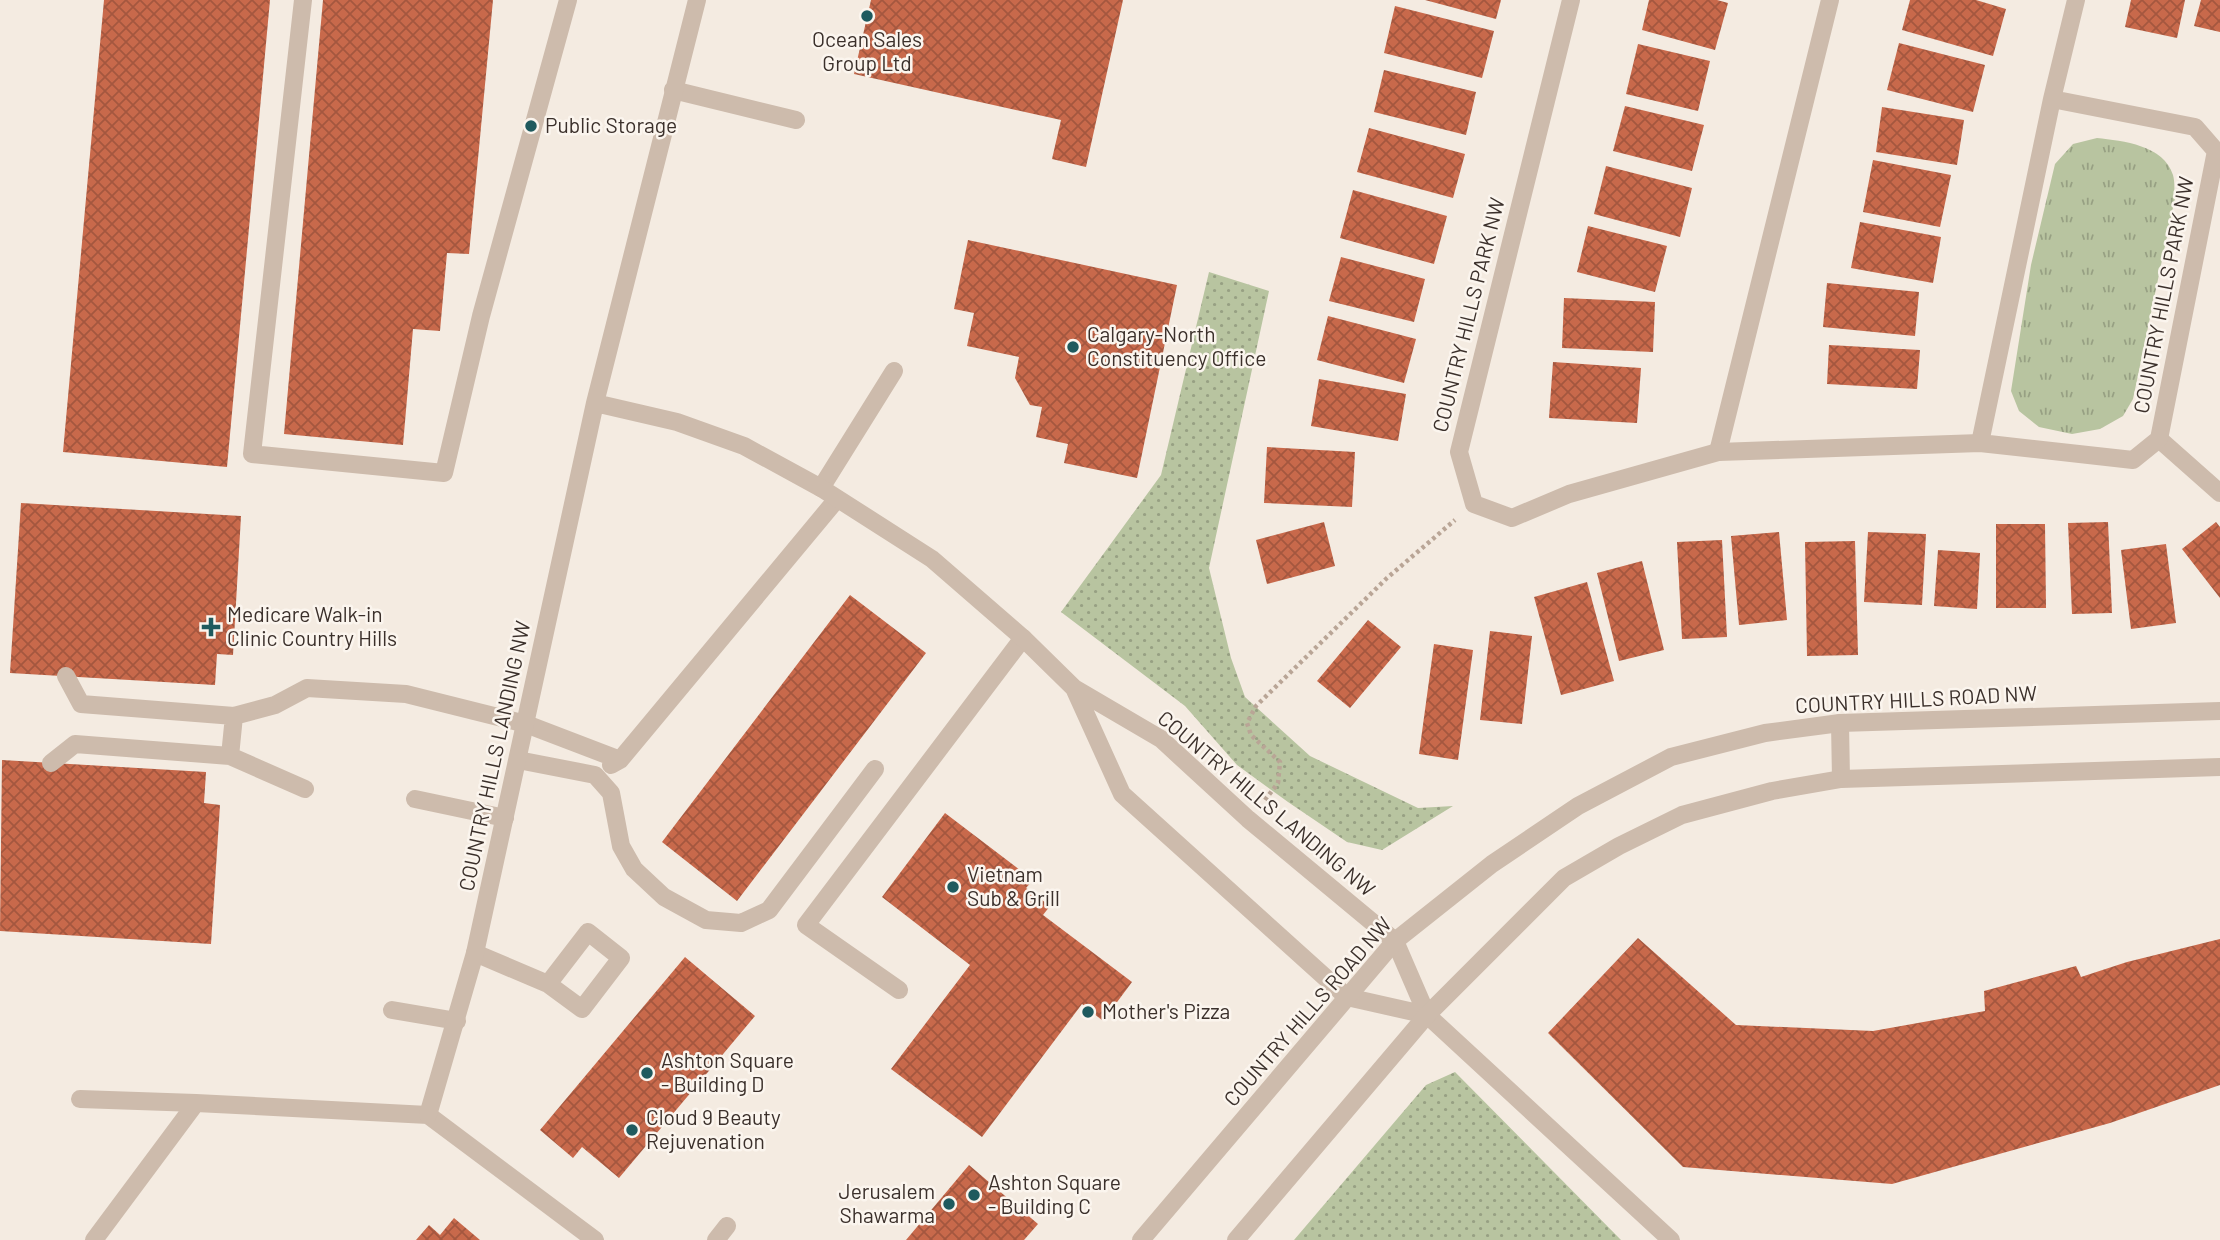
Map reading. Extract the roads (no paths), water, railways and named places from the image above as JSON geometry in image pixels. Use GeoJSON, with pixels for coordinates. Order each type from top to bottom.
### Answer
{"type":"FeatureCollection","features":[{"type":"Feature","properties":{"kind":"street"},"geometry":{"type":"LineString","coordinates":[[303,0],[252,454],[443,473],[487,291],[568,0]]}},
{"type":"Feature","properties":{"kind":"street","name":"COUNTRY HILLS LANDING NW"},"geometry":{"type":"LineString","coordinates":[[428,1115],[475,953],[595,403],[697,0]]}},
{"type":"Feature","properties":{"kind":"street","name":"COUNTRY HILLS PARK NW"},"geometry":{"type":"LineString","coordinates":[[1571,0],[1459,452],[1474,504],[1512,518],[1569,494],[1718,452],[1980,443],[2133,460],[2159,439],[2216,151],[2195,127],[2052,99]]}},
{"type":"Feature","properties":{"kind":"street"},"geometry":{"type":"LineString","coordinates":[[1718,452],[1830,0]]}},
{"type":"Feature","properties":{"kind":"street"},"geometry":{"type":"LineString","coordinates":[[1980,443],[2052,99],[2076,0]]}},
{"type":"Feature","properties":{"kind":"street"},"geometry":{"type":"LineString","coordinates":[[673,90],[796,120]]}},
{"type":"Feature","properties":{"kind":"street"},"geometry":{"type":"LineString","coordinates":[[821,488],[894,371]]}},
{"type":"Feature","properties":{"kind":"street","name":"COUNTRY HILLS LANDING NW"},"geometry":{"type":"LineString","coordinates":[[595,403],[677,422],[744,446],[821,488],[932,559],[1023,638],[1074,688],[1161,739],[1248,819],[1395,941],[1427,1015]]}},
{"type":"Feature","properties":{"kind":"street"},"geometry":{"type":"LineString","coordinates":[[2159,439],[2220,493]]}},
{"type":"Feature","properties":{"kind":"street"},"geometry":{"type":"LineString","coordinates":[[595,775],[620,760],[838,499]]}},
{"type":"Feature","properties":{"kind":"street"},"geometry":{"type":"LineString","coordinates":[[899,990],[806,925],[1023,638]]}},
{"type":"Feature","properties":{"kind":"street"},"geometry":{"type":"LineString","coordinates":[[66,676],[81,704],[233,716],[275,705],[307,688],[406,694],[526,724],[620,760]]}},
{"type":"Feature","properties":{"kind":"street","name":"COUNTRY HILLS LANDING NW"},"geometry":{"type":"LineString","coordinates":[[1074,688],[1122,794],[1347,997],[1427,1015]]}},
{"type":"Feature","properties":{"kind":"street","name":"COUNTRY HILLS ROAD NW"},"geometry":{"type":"LineString","coordinates":[[1141,1240],[1395,941],[1492,864],[1578,806],[1671,757],[1765,733],[1840,723],[2220,711]]}},
{"type":"Feature","properties":{"kind":"street"},"geometry":{"type":"LineString","coordinates":[[230,756],[233,716]]}},
{"type":"Feature","properties":{"kind":"street"},"geometry":{"type":"LineString","coordinates":[[1840,723],[1840,779]]}},
{"type":"Feature","properties":{"kind":"street"},"geometry":{"type":"LineString","coordinates":[[51,763],[75,744],[230,756],[305,789]]}},
{"type":"Feature","properties":{"kind":"street"},"geometry":{"type":"LineString","coordinates":[[518,760],[595,775],[611,793],[621,846],[634,869],[664,897],[706,920],[741,923],[769,910],[876,769]]}},
{"type":"Feature","properties":{"kind":"street"},"geometry":{"type":"LineString","coordinates":[[1236,1240],[1427,1015],[1564,878],[1619,846],[1682,816],[1772,790],[1840,779],[2220,767]]}},
{"type":"Feature","properties":{"kind":"street"},"geometry":{"type":"LineString","coordinates":[[415,799],[505,818]]}},
{"type":"Feature","properties":{"kind":"street"},"geometry":{"type":"LineString","coordinates":[[475,953],[548,984]]}},
{"type":"Feature","properties":{"kind":"street"},"geometry":{"type":"LineString","coordinates":[[392,1010],[457,1021]]}},
{"type":"Feature","properties":{"kind":"street"},"geometry":{"type":"LineString","coordinates":[[1427,1015],[1671,1240]]}},
{"type":"Feature","properties":{"kind":"street"},"geometry":{"type":"LineString","coordinates":[[80,1099],[428,1115],[595,1240]]}},
{"type":"Feature","properties":{"kind":"street"},"geometry":{"type":"LineString","coordinates":[[94,1240],[195,1103]]}},
{"type":"Feature","properties":{"kind":"place","name":"Ocean Sales Group Ltd"},"geometry":{"type":"Point","coordinates":[867,16]}},
{"type":"Feature","properties":{"kind":"place","name":"Public Storage"},"geometry":{"type":"Point","coordinates":[531,126]}},
{"type":"Feature","properties":{"kind":"place","name":"Calgary-North Constituency Office"},"geometry":{"type":"Point","coordinates":[1073,347]}},
{"type":"Feature","properties":{"kind":"place","name":"Medicare Walk-in Clinic Country Hills"},"geometry":{"type":"Point","coordinates":[211,627]}},
{"type":"Feature","properties":{"kind":"place","name":"Vietnam Sub & Grill"},"geometry":{"type":"Point","coordinates":[953,887]}},
{"type":"Feature","properties":{"kind":"place","name":"Mother's Pizza"},"geometry":{"type":"Point","coordinates":[1088,1012]}},
{"type":"Feature","properties":{"kind":"place","name":"Ashton Square - Building D"},"geometry":{"type":"Point","coordinates":[647,1073]}},
{"type":"Feature","properties":{"kind":"place","name":"Cloud 9 Beauty Rejuvenation"},"geometry":{"type":"Point","coordinates":[632,1130]}},
{"type":"Feature","properties":{"kind":"place","name":"Ashton Square - Building C"},"geometry":{"type":"Point","coordinates":[974,1195]}},
{"type":"Feature","properties":{"kind":"place","name":"Jerusalem Shawarma"},"geometry":{"type":"Point","coordinates":[949,1204]}}]}
